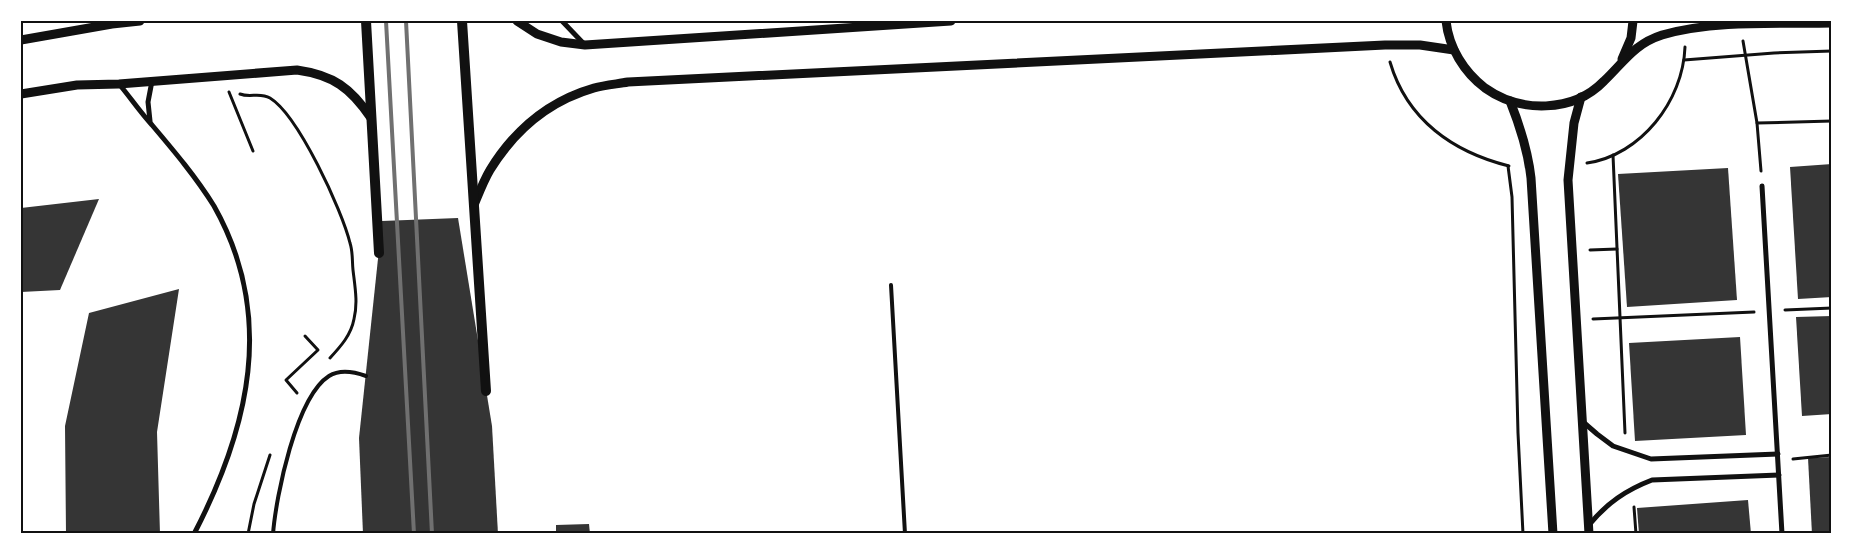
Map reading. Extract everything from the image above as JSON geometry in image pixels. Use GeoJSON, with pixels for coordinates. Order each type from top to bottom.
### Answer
{"type":"FeatureCollection","features":[{"type":"Feature","properties":{"kind":"main road"},"geometry":{"type":"LineString","coordinates":[[366,21],[379,253]]}},
{"type":"Feature","properties":{"kind":"main road"},"geometry":{"type":"LineString","coordinates":[[462,21],[486,391]]}},
{"type":"Feature","properties":{"kind":"street"},"geometry":{"type":"LineString","coordinates":[[21,40],[113,22],[140,21]]}},
{"type":"Feature","properties":{"kind":"street"},"geometry":{"type":"LineString","coordinates":[[517,21],[537,34],[562,42],[585,45],[951,21]]}},
{"type":"Feature","properties":{"kind":"street"},"geometry":{"type":"LineString","coordinates":[[562,21],[585,45]]}},
{"type":"Feature","properties":{"kind":"street"},"geometry":{"type":"LineString","coordinates":[[816,29],[822,21]]}},
{"type":"Feature","properties":{"kind":"street"},"geometry":{"type":"LineString","coordinates":[[1446,21],[1454,50],[1464,67],[1477,82],[1492,93],[1510,101],[1546,106],[1564,104],[1582,97],[1603,83],[1635,48],[1650,40],[1685,29],[1832,22]]}},
{"type":"Feature","properties":{"kind":"street"},"geometry":{"type":"LineString","coordinates":[[1620,64],[1631,38],[1633,21]]}},
{"type":"Feature","properties":{"kind":"street"},"geometry":{"type":"LineString","coordinates":[[474,205],[489,171],[508,143],[533,119],[562,100],[594,88],[628,82],[1385,45],[1420,45],[1454,50]]}},
{"type":"Feature","properties":{"kind":"street"},"geometry":{"type":"LineString","coordinates":[[21,94],[77,85],[119,84],[297,70],[315,72],[332,79],[348,89],[371,118]]}},
{"type":"Feature","properties":{"kind":"street"},"geometry":{"type":"LineString","coordinates":[[150,124],[148,102],[152,81]]}},
{"type":"Feature","properties":{"kind":"street"},"geometry":{"type":"LineString","coordinates":[[119,84],[196,179],[214,207],[228,236],[239,266],[247,299],[250,331],[250,364],[242,410],[229,456],[212,499],[194,534]]}},
{"type":"Feature","properties":{"kind":"street"},"geometry":{"type":"LineString","coordinates":[[1582,97],[1574,123],[1569,166],[1572,250],[1589,530]]}},
{"type":"Feature","properties":{"kind":"street"},"geometry":{"type":"LineString","coordinates":[[1510,101],[1520,125],[1530,167],[1552,534]]}},
{"type":"Feature","properties":{"kind":"street"},"geometry":{"type":"LineString","coordinates":[[1762,186],[1782,534]]}},
{"type":"Feature","properties":{"kind":"street"},"geometry":{"type":"LineString","coordinates":[[1582,421],[1614,446],[1651,459],[1778,454]]}},
{"type":"Feature","properties":{"kind":"street"},"geometry":{"type":"LineString","coordinates":[[1589,530],[1602,510],[1616,497],[1633,487],[1652,480],[1779,475]]}},
{"type":"Feature","properties":{"kind":"lane"},"geometry":{"type":"LineString","coordinates":[[891,285],[904,534]]}},
{"type":"Feature","properties":{"kind":"lane"},"geometry":{"type":"LineString","coordinates":[[272,534],[276,505],[290,447],[313,392],[330,376],[352,371],[366,376]]}},
{"type":"Feature","properties":{"kind":"path"},"geometry":{"type":"LineString","coordinates":[[1740,25],[1757,123],[1762,186]]}},
{"type":"Feature","properties":{"kind":"path"},"geometry":{"type":"LineString","coordinates":[[1569,166],[1613,155],[1639,139],[1661,117],[1676,90],[1684,60],[1685,29]]}},
{"type":"Feature","properties":{"kind":"path"},"geometry":{"type":"LineString","coordinates":[[1385,45],[1394,73],[1407,99],[1425,122],[1447,141],[1473,155],[1508,166],[1530,167]]}},
{"type":"Feature","properties":{"kind":"path"},"geometry":{"type":"LineString","coordinates":[[1684,60],[1774,53],[1832,51]]}},
{"type":"Feature","properties":{"kind":"path"},"geometry":{"type":"LineString","coordinates":[[224,75],[226,87],[254,152]]}},
{"type":"Feature","properties":{"kind":"path"},"geometry":{"type":"LineString","coordinates":[[224,75],[235,91],[243,95],[259,94],[270,98],[292,122],[323,176],[351,244],[356,303],[354,322],[344,344],[327,361]]}},
{"type":"Feature","properties":{"kind":"path"},"geometry":{"type":"LineString","coordinates":[[1757,123],[1832,121]]}},
{"type":"Feature","properties":{"kind":"path"},"geometry":{"type":"LineString","coordinates":[[1613,155],[1626,451]]}},
{"type":"Feature","properties":{"kind":"path"},"geometry":{"type":"LineString","coordinates":[[1508,166],[1512,197],[1518,433],[1523,534]]}},
{"type":"Feature","properties":{"kind":"path"},"geometry":{"type":"LineString","coordinates":[[1572,250],[1617,249]]}},
{"type":"Feature","properties":{"kind":"path"},"geometry":{"type":"LineString","coordinates":[[1577,320],[1832,308]]}},
{"type":"Feature","properties":{"kind":"path"},"geometry":{"type":"LineString","coordinates":[[294,401],[299,394],[286,380],[318,350],[305,336]]}},
{"type":"Feature","properties":{"kind":"path"},"geometry":{"type":"LineString","coordinates":[[248,534],[254,504],[272,450]]}},
{"type":"Feature","properties":{"kind":"path"},"geometry":{"type":"LineString","coordinates":[[1778,461],[1832,455]]}},
{"type":"Feature","properties":{"kind":"path"},"geometry":{"type":"LineString","coordinates":[[1633,487],[1636,534]]}},
{"type":"Feature","properties":{"kind":"building"},"geometry":{"type":"Polygon","coordinates":[[[1832,164],[1832,297],[1798,299],[1790,167],[1832,164]]]}},
{"type":"Feature","properties":{"kind":"building"},"geometry":{"type":"Polygon","coordinates":[[[1728,168],[1737,300],[1627,307],[1618,174],[1728,168]]]}},
{"type":"Feature","properties":{"kind":"building"},"geometry":{"type":"Polygon","coordinates":[[[99,199],[60,290],[21,292],[21,208],[99,199]]]}},
{"type":"Feature","properties":{"kind":"building"},"geometry":{"type":"Polygon","coordinates":[[[458,218],[492,426],[498,534],[363,534],[359,438],[382,221],[458,218]]]}},
{"type":"Feature","properties":{"kind":"building"},"geometry":{"type":"Polygon","coordinates":[[[179,289],[157,432],[160,534],[66,534],[65,426],[89,313],[179,289]]]}},
{"type":"Feature","properties":{"kind":"building"},"geometry":{"type":"Polygon","coordinates":[[[1832,316],[1832,414],[1802,416],[1796,317],[1832,316]]]}},
{"type":"Feature","properties":{"kind":"building"},"geometry":{"type":"Polygon","coordinates":[[[1740,337],[1746,435],[1635,441],[1629,343],[1740,337]]]}},
{"type":"Feature","properties":{"kind":"building"},"geometry":{"type":"Polygon","coordinates":[[[1832,457],[1832,534],[1812,534],[1808,458],[1832,457]]]}},
{"type":"Feature","properties":{"kind":"building"},"geometry":{"type":"Polygon","coordinates":[[[1748,500],[1751,534],[1639,534],[1637,508],[1748,500]]]}},
{"type":"Feature","properties":{"kind":"building"},"geometry":{"type":"Polygon","coordinates":[[[589,524],[590,534],[556,534],[556,525],[589,524]]]}},
{"type":"Feature","properties":{"kind":"railway"},"geometry":{"type":"LineString","coordinates":[[386,21],[414,534]]}},
{"type":"Feature","properties":{"kind":"railway"},"geometry":{"type":"LineString","coordinates":[[406,21],[432,534]]}}]}
